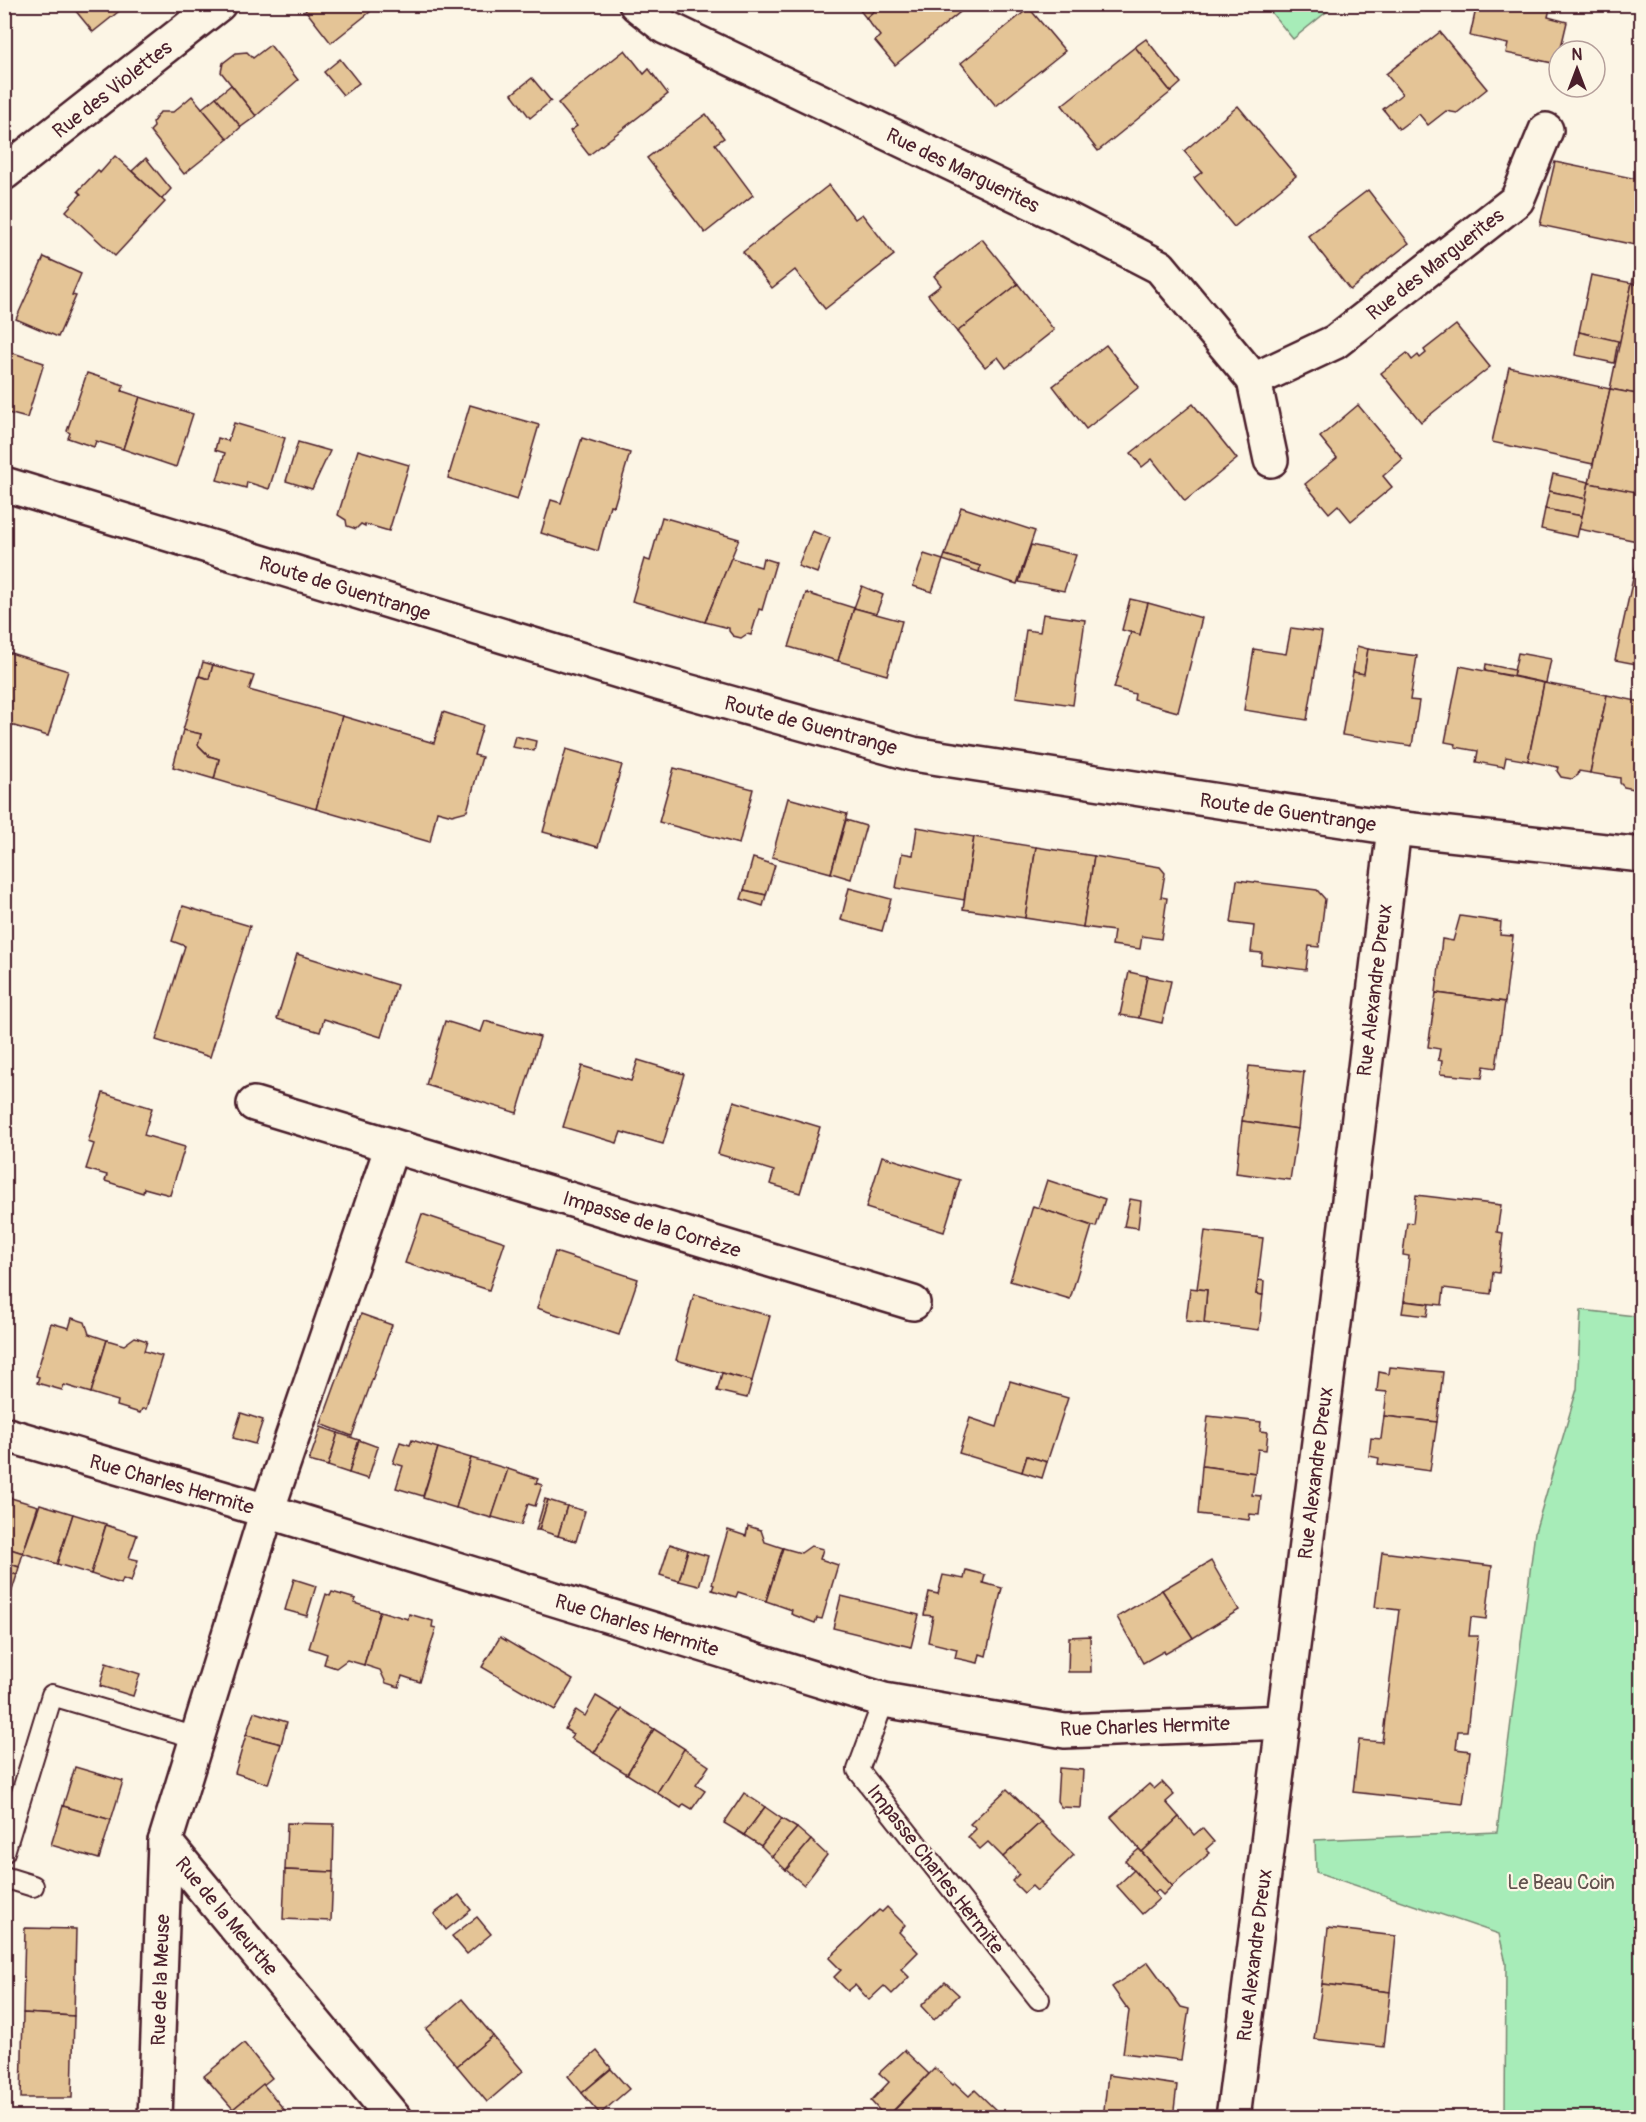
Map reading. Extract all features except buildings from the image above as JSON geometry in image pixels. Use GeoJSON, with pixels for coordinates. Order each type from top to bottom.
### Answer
{"type":"FeatureCollection","features":[{"type":"Feature","properties":{"kind":"street","name":"Rue des Violettes"},"geometry":{"type":"LineString","coordinates":[[4,173],[219,4]]}},
{"type":"Feature","properties":{"kind":"street","name":"Rue des Marguerites"},"geometry":{"type":"LineString","coordinates":[[636,4],[665,27],[1059,215],[1160,267],[1254,380],[1271,460]]}},
{"type":"Feature","properties":{"kind":"street","name":"Rue des Marguerites"},"geometry":{"type":"LineString","coordinates":[[1254,380],[1335,342],[1517,200],[1546,130]]}},
{"type":"Feature","properties":{"kind":"street","name":"Route de Guentrange"},"geometry":{"type":"LineString","coordinates":[[4,484],[658,683],[913,753],[1394,828],[1641,855]]}},
{"type":"Feature","properties":{"kind":"street","name":"Rue Alexandre Dreux"},"geometry":{"type":"LineString","coordinates":[[1233,2118],[1394,828]]}},
{"type":"Feature","properties":{"kind":"street","name":"Impasse de la Corrèze"},"geometry":{"type":"LineString","coordinates":[[254,1104],[912,1303]]}},
{"type":"Feature","properties":{"kind":"street"},"geometry":{"type":"LineString","coordinates":[[267,1511],[392,1146]]}},
{"type":"Feature","properties":{"kind":"street","name":"Rue Charles Hermite"},"geometry":{"type":"LineString","coordinates":[[4,1434],[267,1511],[884,1700],[1065,1731],[1284,1722]]}},
{"type":"Feature","properties":{"kind":"street","name":"Rue de la Meurthe"},"geometry":{"type":"LineString","coordinates":[[267,1511],[165,1842],[394,2118]]}},
{"type":"Feature","properties":{"kind":"street","name":"Rue de la Meuse"},"geometry":{"type":"LineString","coordinates":[[155,2118],[165,1842]]}},
{"type":"Feature","properties":{"kind":"lane"},"geometry":{"type":"LineString","coordinates":[[4,1852],[52,1695],[197,1738]]}},
{"type":"Feature","properties":{"kind":"lane","name":"Impasse Charles Hermite"},"geometry":{"type":"LineString","coordinates":[[884,1700],[858,1770],[1039,1999]]}},
{"type":"Feature","properties":{"kind":"lane"},"geometry":{"type":"LineString","coordinates":[[4,1877],[33,1886]]}},
{"type":"Feature","properties":{"kind":"green space"},"geometry":{"type":"Polygon","coordinates":[[[1265,5],[1335,5],[1293,39],[1265,5]]]}},
{"type":"Feature","properties":{"kind":"green space","name":"Le Beau Coin"},"geometry":{"type":"Polygon","coordinates":[[[1581,1310],[1635,1316],[1641,1337],[1641,2117],[1505,2117],[1506,1963],[1499,1934],[1316,1872],[1315,1840],[1497,1832],[1535,1532],[1577,1389],[1581,1310]]]}}]}
